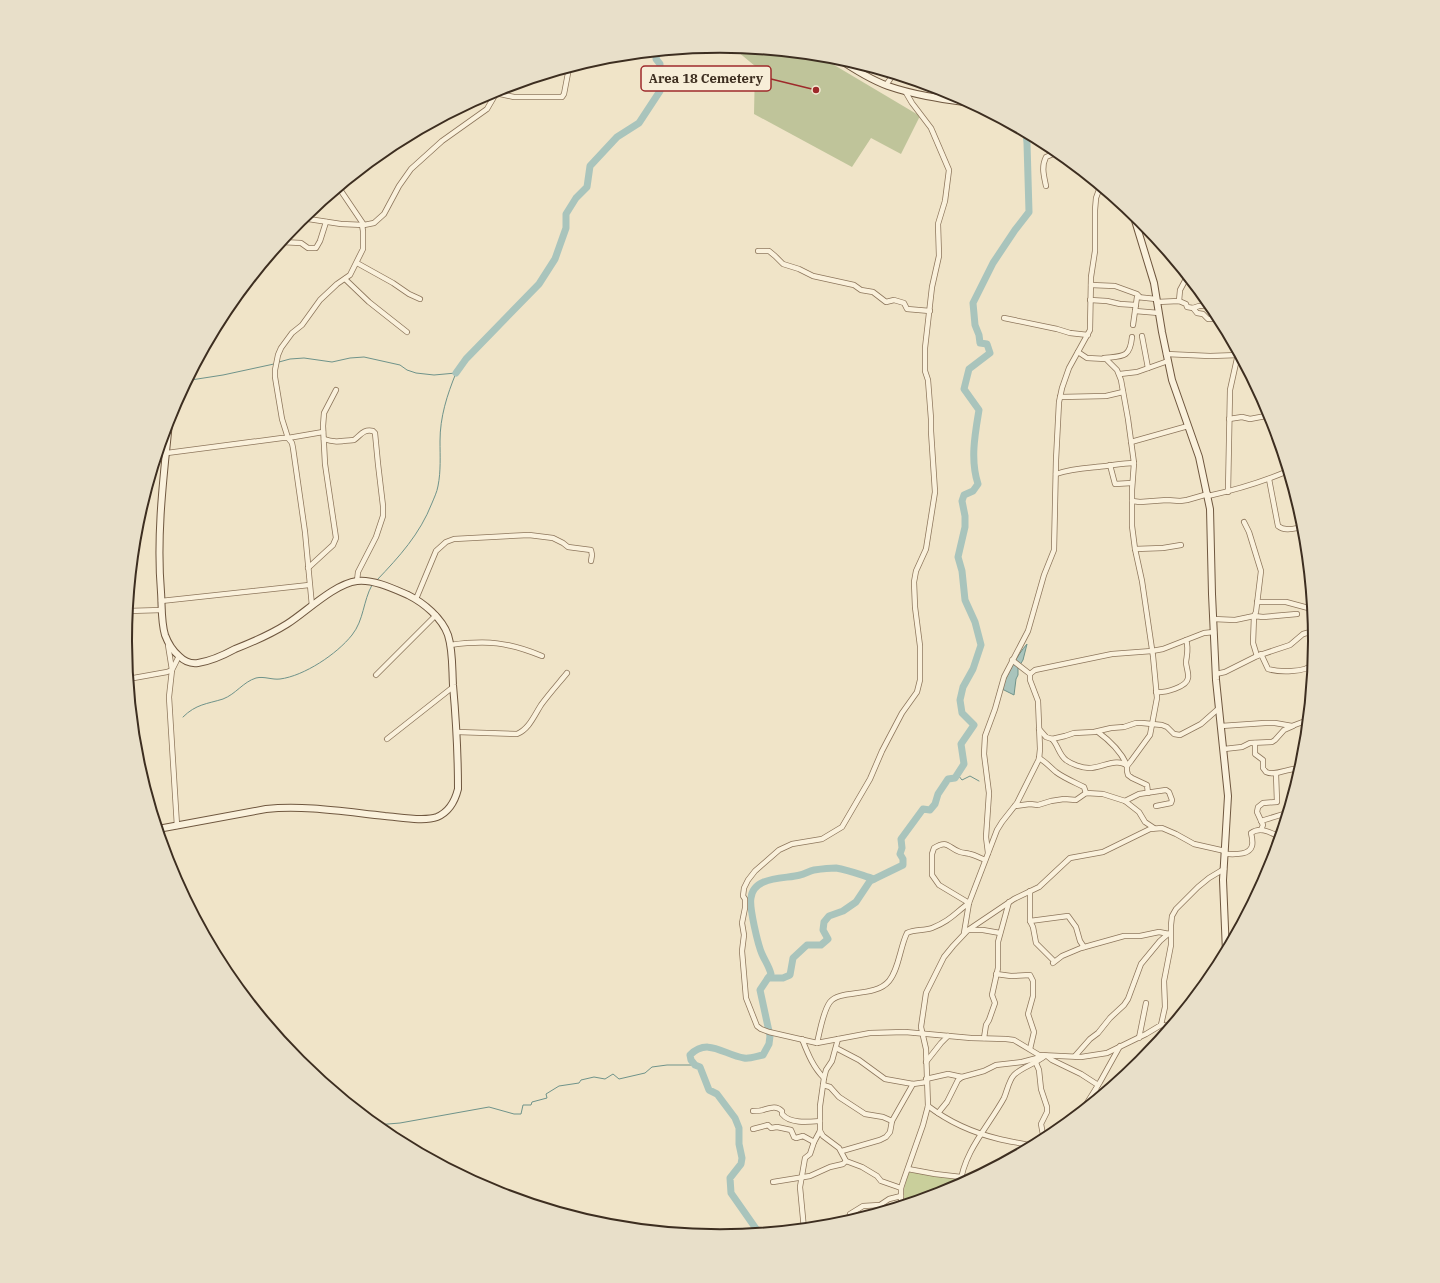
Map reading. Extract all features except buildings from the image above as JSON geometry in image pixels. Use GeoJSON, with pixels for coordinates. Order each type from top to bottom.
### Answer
{"type":"FeatureCollection","features":[{"type":"Feature","properties":{"kind":"street"},"geometry":{"type":"LineString","coordinates":[[854,69],[867,77],[886,85],[905,91],[946,99]]}},
{"type":"Feature","properties":{"kind":"street"},"geometry":{"type":"LineString","coordinates":[[504,94],[514,97],[562,97],[566,87],[568,73]]}},
{"type":"Feature","properties":{"kind":"street"},"geometry":{"type":"LineString","coordinates":[[886,85],[891,79]]}},
{"type":"Feature","properties":{"kind":"street"},"geometry":{"type":"LineString","coordinates":[[905,91],[931,128],[949,170],[945,201],[938,224],[939,256],[932,287],[925,348],[925,371],[928,380],[935,492],[926,549],[916,571],[914,582],[921,674],[917,692],[902,713],[882,751],[870,779],[842,827],[822,839],[792,844],[779,850],[755,871],[748,880],[744,888],[743,896],[745,899],[745,908],[742,923],[744,935],[742,951],[744,990],[746,998],[757,1026],[761,1029],[817,1042],[870,1033],[905,1032],[923,1035],[1001,1038],[1014,1040],[1039,1055],[1081,1057],[1100,1055],[1139,1038],[1161,1025],[1166,1025]]}},
{"type":"Feature","properties":{"kind":"street"},"geometry":{"type":"LineString","coordinates":[[310,219],[363,225],[374,224],[384,214],[398,186],[411,169],[442,140],[488,109],[492,99]]}},
{"type":"Feature","properties":{"kind":"street"},"geometry":{"type":"LineString","coordinates":[[1046,186],[1044,162],[1046,157],[1051,155]]}},
{"type":"Feature","properties":{"kind":"street"},"geometry":{"type":"LineString","coordinates":[[312,606],[305,532],[293,448],[282,419],[275,370],[281,348],[292,333],[302,325],[320,300],[350,275],[363,249],[363,225],[341,192]]}},
{"type":"Feature","properties":{"kind":"street"},"geometry":{"type":"LineString","coordinates":[[988,853],[986,837],[989,793],[984,754],[985,736],[995,709],[1001,686],[1012,660],[1028,631],[1044,575],[1054,550],[1057,429],[1060,397],[1066,375],[1090,330],[1090,300],[1095,251],[1096,201],[1099,192]]}},
{"type":"Feature","properties":{"kind":"street"},"geometry":{"type":"LineString","coordinates":[[288,242],[301,243],[308,248],[316,248],[320,241],[326,222]]}},
{"type":"Feature","properties":{"kind":"street"},"geometry":{"type":"LineString","coordinates":[[1137,226],[1152,276],[1166,354],[1176,393],[1199,457],[1208,495],[1211,516],[1213,619],[1218,709],[1224,749],[1228,796],[1224,869],[1225,943]]}},
{"type":"Feature","properties":{"kind":"street"},"geometry":{"type":"LineString","coordinates":[[758,251],[769,251],[783,264],[799,269],[813,276],[854,285],[861,290],[873,292],[886,302],[894,300],[904,304],[906,310],[930,311]]}},
{"type":"Feature","properties":{"kind":"street"},"geometry":{"type":"LineString","coordinates":[[357,263],[420,299]]}},
{"type":"Feature","properties":{"kind":"street"},"geometry":{"type":"LineString","coordinates":[[345,279],[369,302],[407,332]]}},
{"type":"Feature","properties":{"kind":"street"},"geometry":{"type":"LineString","coordinates":[[1179,301],[1180,290],[1185,281]]}},
{"type":"Feature","properties":{"kind":"street"},"geometry":{"type":"LineString","coordinates":[[1091,285],[1115,286],[1139,296],[1157,301],[1179,301],[1193,308],[1197,313],[1203,314],[1211,319]]}},
{"type":"Feature","properties":{"kind":"street"},"geometry":{"type":"LineString","coordinates":[[1133,325],[1137,298],[1139,296]]}},
{"type":"Feature","properties":{"kind":"street"},"geometry":{"type":"LineString","coordinates":[[1090,300],[1136,305]]}},
{"type":"Feature","properties":{"kind":"street"},"geometry":{"type":"LineString","coordinates":[[1193,308],[1203,306]]}},
{"type":"Feature","properties":{"kind":"street"},"geometry":{"type":"LineString","coordinates":[[1135,311],[1158,313]]}},
{"type":"Feature","properties":{"kind":"street"},"geometry":{"type":"LineString","coordinates":[[1004,318],[1070,333],[1088,335]]}},
{"type":"Feature","properties":{"kind":"street"},"geometry":{"type":"LineString","coordinates":[[1142,336],[1148,368]]}},
{"type":"Feature","properties":{"kind":"street"},"geometry":{"type":"LineString","coordinates":[[1078,352],[1085,357],[1102,358],[1120,356],[1127,353],[1130,349],[1132,337]]}},
{"type":"Feature","properties":{"kind":"street"},"geometry":{"type":"LineString","coordinates":[[1166,354],[1210,356],[1234,355]]}},
{"type":"Feature","properties":{"kind":"street"},"geometry":{"type":"LineString","coordinates":[[1102,358],[1112,363],[1120,374],[1123,392],[1134,463],[1132,483],[1132,522],[1152,651],[1156,692],[1156,703],[1150,735],[1127,766]]}},
{"type":"Feature","properties":{"kind":"street"},"geometry":{"type":"LineString","coordinates":[[1228,492],[1228,419],[1231,384],[1237,360]]}},
{"type":"Feature","properties":{"kind":"street"},"geometry":{"type":"LineString","coordinates":[[1120,374],[1137,372],[1168,361]]}},
{"type":"Feature","properties":{"kind":"street"},"geometry":{"type":"LineString","coordinates":[[308,568],[334,543],[336,538],[325,464],[324,439],[324,413],[336,390]]}},
{"type":"Feature","properties":{"kind":"street"},"geometry":{"type":"LineString","coordinates":[[1060,397],[1106,396],[1123,392]]}},
{"type":"Feature","properties":{"kind":"street"},"geometry":{"type":"LineString","coordinates":[[1228,419],[1242,417],[1250,419],[1264,416]]}},
{"type":"Feature","properties":{"kind":"street"},"geometry":{"type":"LineString","coordinates":[[1131,442],[1188,426]]}},
{"type":"Feature","properties":{"kind":"street"},"geometry":{"type":"LineString","coordinates":[[324,439],[332,442],[340,442],[344,440],[354,440],[362,431],[373,431],[375,433],[383,516],[376,537],[358,572],[357,581]]}},
{"type":"Feature","properties":{"kind":"street"},"geometry":{"type":"LineString","coordinates":[[167,453],[324,432]]}},
{"type":"Feature","properties":{"kind":"street"},"geometry":{"type":"LineString","coordinates":[[167,441],[158,545],[163,624],[168,642],[172,670],[169,697],[177,826]]}},
{"type":"Feature","properties":{"kind":"street"},"geometry":{"type":"LineString","coordinates":[[1056,474],[1068,470],[1134,463]]}},
{"type":"Feature","properties":{"kind":"street"},"geometry":{"type":"LineString","coordinates":[[1110,465],[1115,484],[1132,483]]}},
{"type":"Feature","properties":{"kind":"street"},"geometry":{"type":"LineString","coordinates":[[1132,501],[1187,500],[1228,492],[1283,473]]}},
{"type":"Feature","properties":{"kind":"street"},"geometry":{"type":"LineString","coordinates":[[1269,479],[1278,526],[1280,528],[1297,528]]}},
{"type":"Feature","properties":{"kind":"street"},"geometry":{"type":"LineString","coordinates":[[1244,522],[1249,532],[1261,571],[1256,612],[1254,616],[1253,643],[1268,669],[1276,671],[1307,668]]}},
{"type":"Feature","properties":{"kind":"street"},"geometry":{"type":"LineString","coordinates":[[416,599],[436,551],[441,545],[449,540],[529,535],[544,536],[558,540],[568,547],[590,550],[592,555],[591,561]]}},
{"type":"Feature","properties":{"kind":"street"},"geometry":{"type":"LineString","coordinates":[[1135,549],[1163,548],[1181,545]]}},
{"type":"Feature","properties":{"kind":"street"},"geometry":{"type":"LineString","coordinates":[[162,828],[281,807],[422,819],[437,817],[448,810],[456,798],[458,789],[457,732],[448,634],[436,615],[416,599],[388,587],[369,582],[357,581],[340,587],[270,634],[213,659],[194,663],[187,662],[179,656],[168,642]]}},
{"type":"Feature","properties":{"kind":"street"},"geometry":{"type":"LineString","coordinates":[[161,601],[310,586]]}},
{"type":"Feature","properties":{"kind":"street"},"geometry":{"type":"LineString","coordinates":[[1257,602],[1286,602],[1307,608]]}},
{"type":"Feature","properties":{"kind":"street"},"geometry":{"type":"LineString","coordinates":[[133,611],[162,610]]}},
{"type":"Feature","properties":{"kind":"street"},"geometry":{"type":"LineString","coordinates":[[1213,619],[1236,620],[1254,616],[1263,617],[1297,614]]}},
{"type":"Feature","properties":{"kind":"street"},"geometry":{"type":"LineString","coordinates":[[376,675],[436,615]]}},
{"type":"Feature","properties":{"kind":"street"},"geometry":{"type":"LineString","coordinates":[[1030,674],[1035,670],[1112,654],[1152,651],[1204,633],[1214,632]]}},
{"type":"Feature","properties":{"kind":"street"},"geometry":{"type":"LineString","coordinates":[[1216,674],[1225,672],[1259,655],[1290,645],[1294,643],[1302,634],[1308,633]]}},
{"type":"Feature","properties":{"kind":"street"},"geometry":{"type":"LineString","coordinates":[[1156,692],[1165,692],[1186,683],[1188,675],[1186,662],[1188,649],[1186,640]]}},
{"type":"Feature","properties":{"kind":"street"},"geometry":{"type":"LineString","coordinates":[[450,645],[472,642],[497,643],[516,646],[542,656]]}},
{"type":"Feature","properties":{"kind":"street"},"geometry":{"type":"LineString","coordinates":[[133,678],[163,674],[172,670],[179,656]]}},
{"type":"Feature","properties":{"kind":"street"},"geometry":{"type":"LineString","coordinates":[[1012,660],[1030,674]]}},
{"type":"Feature","properties":{"kind":"street"},"geometry":{"type":"LineString","coordinates":[[457,732],[517,734],[530,723],[566,673]]}},
{"type":"Feature","properties":{"kind":"street"},"geometry":{"type":"LineString","coordinates":[[964,934],[969,903],[985,860],[1002,822],[1015,806],[1039,758],[1038,701],[1030,680],[1030,674]]}},
{"type":"Feature","properties":{"kind":"street"},"geometry":{"type":"LineString","coordinates":[[387,739],[454,687]]}},
{"type":"Feature","properties":{"kind":"street"},"geometry":{"type":"LineString","coordinates":[[1039,729],[1046,737],[1052,739],[1074,733],[1098,732],[1136,723],[1162,725],[1167,727],[1174,734],[1180,735],[1201,724],[1218,709]]}},
{"type":"Feature","properties":{"kind":"street"},"geometry":{"type":"LineString","coordinates":[[1221,726],[1265,723],[1295,726]]}},
{"type":"Feature","properties":{"kind":"street"},"geometry":{"type":"LineString","coordinates":[[1224,749],[1242,747],[1250,743],[1274,741],[1284,730],[1302,723]]}},
{"type":"Feature","properties":{"kind":"street"},"geometry":{"type":"LineString","coordinates":[[1098,732],[1106,738],[1125,760],[1128,775],[1147,785],[1148,793]]}},
{"type":"Feature","properties":{"kind":"street"},"geometry":{"type":"LineString","coordinates":[[1052,739],[1064,758],[1083,767],[1091,768],[1120,762],[1127,766]]}},
{"type":"Feature","properties":{"kind":"street"},"geometry":{"type":"LineString","coordinates":[[1255,743],[1256,754],[1263,760],[1264,770],[1269,773],[1276,774],[1284,770],[1294,769]]}},
{"type":"Feature","properties":{"kind":"street"},"geometry":{"type":"LineString","coordinates":[[1039,758],[1046,762],[1060,775],[1084,787],[1086,793]]}},
{"type":"Feature","properties":{"kind":"street"},"geometry":{"type":"LineString","coordinates":[[1262,830],[1263,827],[1258,812],[1258,807],[1263,803],[1277,801],[1276,774]]}},
{"type":"Feature","properties":{"kind":"street"},"geometry":{"type":"LineString","coordinates":[[1125,800],[1139,794],[1166,790],[1172,795],[1171,803],[1156,806]]}},
{"type":"Feature","properties":{"kind":"street"},"geometry":{"type":"LineString","coordinates":[[1015,806],[1030,804],[1038,805],[1064,799],[1076,800],[1086,793],[1103,794],[1125,800],[1139,812],[1146,822],[1154,828]]}},
{"type":"Feature","properties":{"kind":"street"},"geometry":{"type":"LineString","coordinates":[[1261,821],[1282,814]]}},
{"type":"Feature","properties":{"kind":"street"},"geometry":{"type":"LineString","coordinates":[[901,1201],[901,1188],[928,1106],[926,1049],[921,1027],[927,989],[944,957],[968,930],[1022,894],[1039,887],[1070,858],[1103,852],[1141,832],[1154,828],[1166,829],[1194,844],[1225,852],[1242,854],[1249,851],[1252,846],[1252,833],[1254,831],[1262,830],[1275,835]]}},
{"type":"Feature","properties":{"kind":"street"},"geometry":{"type":"LineString","coordinates":[[969,903],[939,885],[932,875],[932,854],[934,848],[940,844],[944,844],[960,852],[968,853],[985,860]]}},
{"type":"Feature","properties":{"kind":"street"},"geometry":{"type":"LineString","coordinates":[[1161,1025],[1165,1007],[1164,981],[1171,945],[1171,920],[1176,909],[1209,878],[1224,869]]}},
{"type":"Feature","properties":{"kind":"street"},"geometry":{"type":"LineString","coordinates":[[1030,891],[1030,921],[1036,944],[1053,962],[1062,956],[1084,947],[1129,936],[1140,936],[1158,932],[1170,934]]}},
{"type":"Feature","properties":{"kind":"street"},"geometry":{"type":"LineString","coordinates":[[984,1038],[986,1025],[995,1003],[992,995],[998,968],[998,947],[1009,902]]}},
{"type":"Feature","properties":{"kind":"street"},"geometry":{"type":"LineString","coordinates":[[817,1042],[827,1008],[831,1001],[838,996],[874,990],[885,985],[890,981],[894,972],[907,933],[931,928],[947,922],[969,903]]}},
{"type":"Feature","properties":{"kind":"street"},"geometry":{"type":"LineString","coordinates":[[1030,921],[1068,916],[1076,927],[1080,941],[1084,947]]}},
{"type":"Feature","properties":{"kind":"street"},"geometry":{"type":"LineString","coordinates":[[968,930],[983,930],[1000,934]]}},
{"type":"Feature","properties":{"kind":"street"},"geometry":{"type":"LineString","coordinates":[[1075,1056],[1090,1039],[1098,1033],[1110,1018],[1124,1006],[1141,964],[1160,941],[1170,934]]}},
{"type":"Feature","properties":{"kind":"street"},"geometry":{"type":"LineString","coordinates":[[996,974],[1011,976],[1030,975],[1032,978],[1033,996],[1028,1014],[1034,1032],[1030,1049]]}},
{"type":"Feature","properties":{"kind":"street"},"geometry":{"type":"LineString","coordinates":[[1139,1038],[1146,1004]]}},
{"type":"Feature","properties":{"kind":"street"},"geometry":{"type":"LineString","coordinates":[[926,1062],[948,1036]]}},
{"type":"Feature","properties":{"kind":"street"},"geometry":{"type":"LineString","coordinates":[[802,1039],[811,1062],[824,1078]]}},
{"type":"Feature","properties":{"kind":"street"},"geometry":{"type":"LineString","coordinates":[[804,1224],[800,1187],[801,1176],[805,1158],[810,1154],[820,1131],[820,1106],[824,1078],[826,1070],[832,1061],[838,1039]]}},
{"type":"Feature","properties":{"kind":"street"},"geometry":{"type":"LineString","coordinates":[[1090,1099],[1120,1046]]}},
{"type":"Feature","properties":{"kind":"street"},"geometry":{"type":"LineString","coordinates":[[836,1048],[859,1060],[885,1079],[913,1084],[948,1074],[962,1077]]}},
{"type":"Feature","properties":{"kind":"street"},"geometry":{"type":"LineString","coordinates":[[908,1169],[961,1177],[967,1157],[1003,1099],[1012,1077],[1024,1068],[1036,1063],[1046,1056]]}},
{"type":"Feature","properties":{"kind":"street"},"geometry":{"type":"LineString","coordinates":[[938,1113],[947,1102],[958,1080],[962,1077],[984,1071],[996,1065],[1022,1062],[1046,1056],[1081,1074],[1097,1087],[1098,1092]]}},
{"type":"Feature","properties":{"kind":"street"},"geometry":{"type":"LineString","coordinates":[[1036,1063],[1041,1089],[1047,1107],[1047,1112],[1041,1124],[1043,1134]]}},
{"type":"Feature","properties":{"kind":"street"},"geometry":{"type":"LineString","coordinates":[[842,1151],[886,1137],[890,1132],[892,1121],[913,1084]]}},
{"type":"Feature","properties":{"kind":"street"},"geometry":{"type":"LineString","coordinates":[[823,1085],[830,1087],[839,1097],[865,1114],[882,1117],[892,1121]]}},
{"type":"Feature","properties":{"kind":"street"},"geometry":{"type":"LineString","coordinates":[[928,1106],[959,1125],[1001,1140],[1025,1144]]}},
{"type":"Feature","properties":{"kind":"street"},"geometry":{"type":"LineString","coordinates":[[753,1111],[778,1108],[782,1111],[784,1116],[797,1121],[804,1123],[820,1121]]}},
{"type":"Feature","properties":{"kind":"street"},"geometry":{"type":"LineString","coordinates":[[753,1129],[768,1125],[771,1128],[777,1127],[791,1130],[794,1137],[796,1138],[803,1136],[814,1142]]}},
{"type":"Feature","properties":{"kind":"street"},"geometry":{"type":"LineString","coordinates":[[820,1131],[823,1136],[842,1151],[846,1161],[862,1167],[878,1176],[881,1181],[901,1188]]}},
{"type":"Feature","properties":{"kind":"street"},"geometry":{"type":"LineString","coordinates":[[773,1182],[785,1181],[801,1176],[810,1176],[830,1167],[843,1164],[846,1161]]}},
{"type":"Feature","properties":{"kind":"street"},"geometry":{"type":"LineString","coordinates":[[850,1215],[862,1206],[880,1205],[889,1199],[901,1196]]}},
{"type":"Feature","properties":{"kind":"green space"},"geometry":{"type":"Polygon","coordinates":[[[740,54],[797,58],[832,63],[920,116],[901,154],[871,138],[852,167],[754,114],[755,66],[740,54]]]}},
{"type":"Feature","properties":{"kind":"green space"},"geometry":{"type":"Polygon","coordinates":[[[909,1172],[958,1179],[904,1201],[903,1192],[909,1172]]]}},
{"type":"Feature","properties":{"kind":"water"},"geometry":{"type":"Polygon","coordinates":[[[1027,644],[1023,660],[1018,668],[1014,695],[1002,689],[1012,666],[1027,644]]]}},
{"type":"Feature","properties":{"kind":"waterway"},"geometry":{"type":"LineString","coordinates":[[456,373],[466,359],[539,284],[555,259],[566,228],[566,214],[576,198],[587,187],[590,166],[617,137],[639,123],[660,91],[660,64],[656,59],[656,57]]}},
{"type":"Feature","properties":{"kind":"waterway"},"geometry":{"type":"LineString","coordinates":[[756,1229],[731,1193],[730,1178],[741,1164],[742,1158],[739,1144],[739,1128],[735,1118],[717,1094],[709,1090],[700,1067],[695,1065],[691,1060],[690,1055],[703,1047],[710,1047],[744,1058],[763,1055],[769,1044],[770,1036],[760,990],[768,978],[783,978],[790,975],[793,958],[807,945],[821,945],[828,939],[823,930],[824,922],[829,916],[843,911],[856,902],[870,881],[903,865],[903,859],[900,854],[902,848],[901,839],[923,809],[930,810],[935,804],[938,794],[948,779],[955,778],[964,764],[961,744],[974,725],[962,713],[960,700],[963,687],[973,669],[981,645],[975,622],[965,600],[962,571],[958,557],[965,527],[965,516],[962,501],[964,495],[973,491],[978,484],[974,466],[974,456],[979,410],[964,389],[969,369],[990,353],[987,344],[980,343],[975,325],[973,303],[993,263],[1029,212],[1027,140]]}},
{"type":"Feature","properties":{"kind":"waterway"},"geometry":{"type":"LineString","coordinates":[[279,362],[290,359],[304,358],[332,362],[364,357],[400,365],[407,370],[416,373],[434,375],[456,373]]}},
{"type":"Feature","properties":{"kind":"waterway"},"geometry":{"type":"LineString","coordinates":[[193,380],[274,364]]}},
{"type":"Feature","properties":{"kind":"waterway"},"geometry":{"type":"LineString","coordinates":[[377,580],[401,554],[415,535],[427,514],[438,488],[440,475],[440,432],[447,398],[456,373]]}},
{"type":"Feature","properties":{"kind":"waterway"},"geometry":{"type":"LineString","coordinates":[[183,717],[192,709],[228,697],[247,682],[256,678],[280,679],[289,677],[299,674],[319,663],[338,649],[352,635],[359,623],[372,585]]}},
{"type":"Feature","properties":{"kind":"waterway"},"geometry":{"type":"LineString","coordinates":[[958,775],[962,780],[970,776],[979,781]]}},
{"type":"Feature","properties":{"kind":"waterway"},"geometry":{"type":"LineString","coordinates":[[768,978],[771,974],[760,949],[751,909],[751,898],[753,891],[757,886],[763,882],[771,880],[800,875],[814,870],[831,868],[846,870],[874,879]]}},
{"type":"Feature","properties":{"kind":"waterway"},"geometry":{"type":"LineString","coordinates":[[384,1124],[400,1123],[489,1107],[514,1114],[521,1114],[523,1105],[531,1105],[532,1102],[547,1098],[546,1094],[559,1086],[579,1083],[581,1080],[594,1077],[605,1079],[613,1074],[619,1079],[645,1073],[652,1067],[667,1065],[695,1065]]}},
{"type":"Feature","properties":{"kind":"place","name":"Area 18 Cemetery"},"geometry":{"type":"Point","coordinates":[816,90]}}]}
